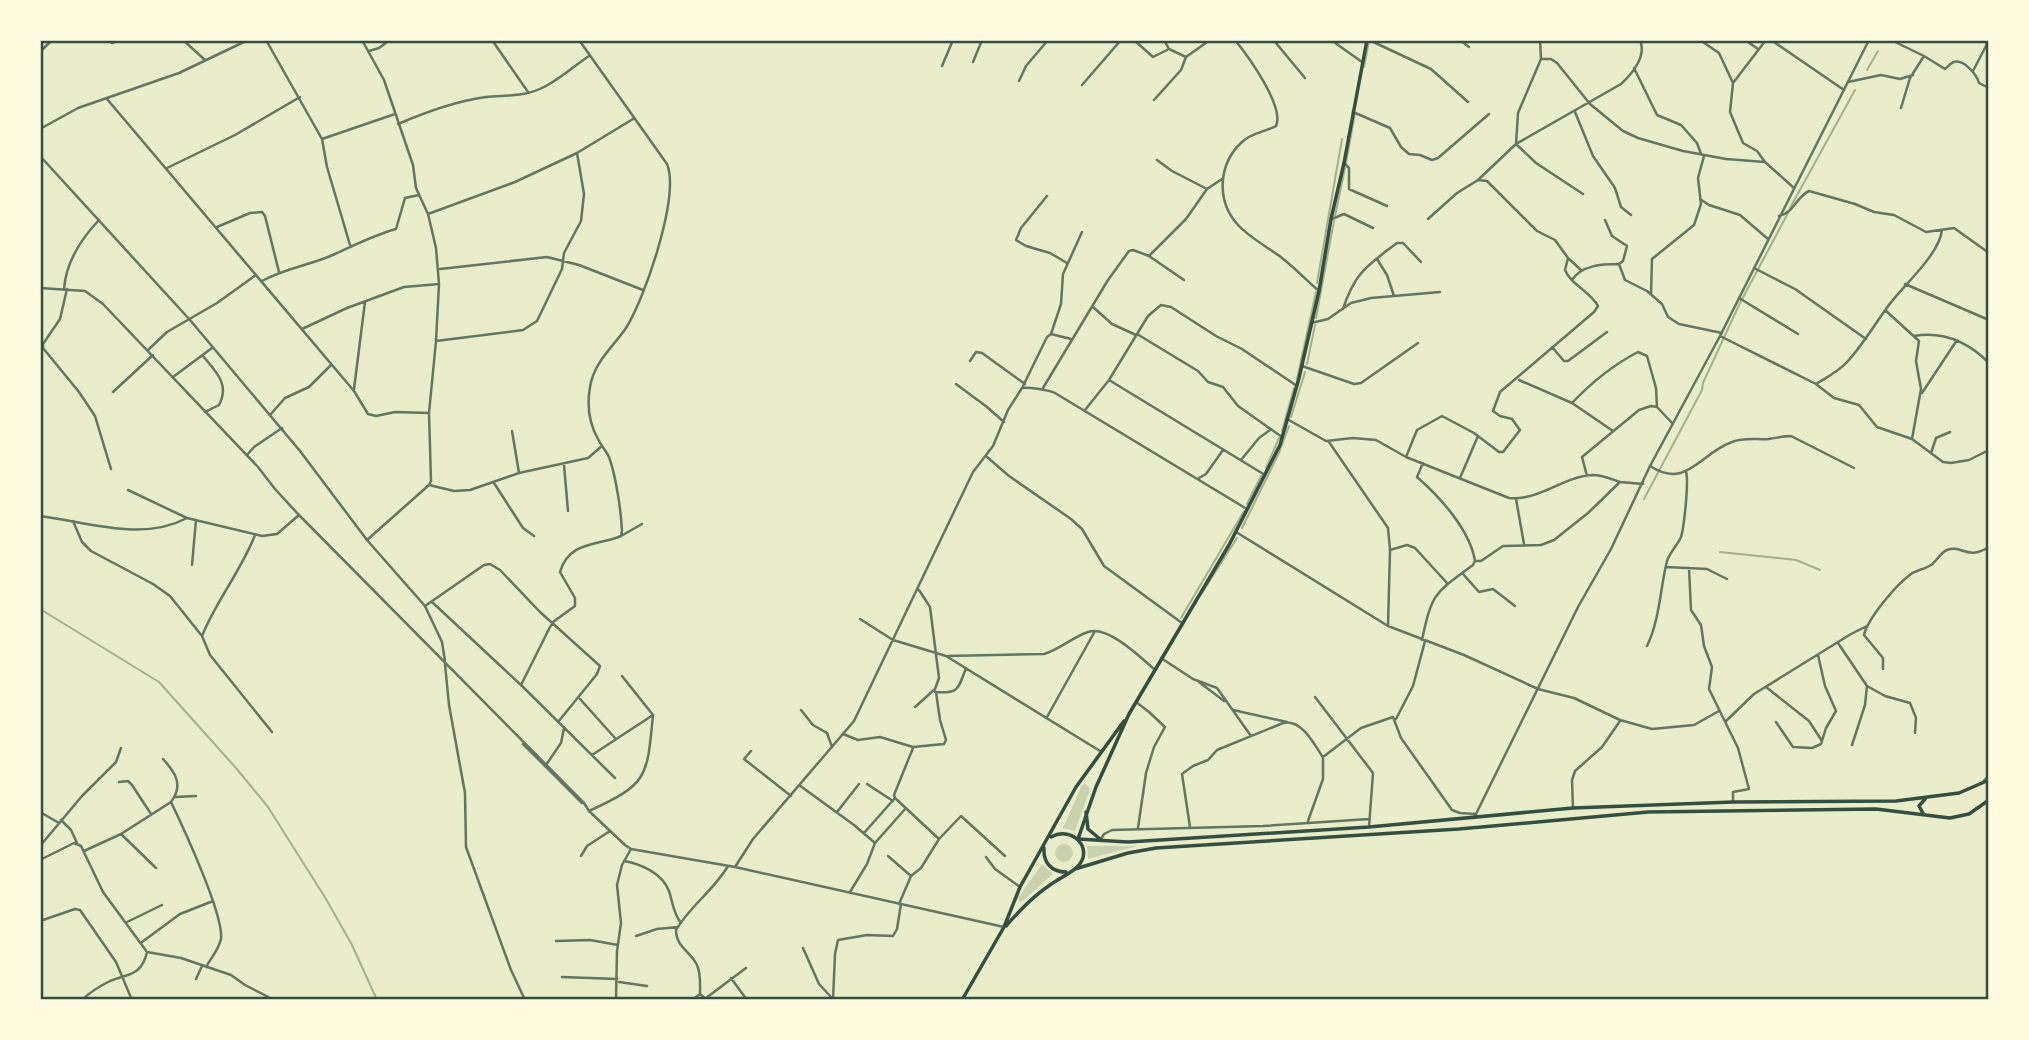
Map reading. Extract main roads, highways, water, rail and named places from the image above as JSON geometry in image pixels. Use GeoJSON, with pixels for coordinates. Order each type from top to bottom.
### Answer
{"type":"FeatureCollection","features":[{"type":"Feature","properties":{"kind":"main road"},"geometry":{"type":"LineString","coordinates":[[1004,927],[1048,886],[1082,860],[1083,854],[1078,839],[1086,812],[1129,714],[1236,531],[1282,437],[1319,291],[1368,40]]}},
{"type":"Feature","properties":{"kind":"main road"},"geometry":{"type":"LineString","coordinates":[[962,1000],[1004,927],[1020,887],[1076,787],[1129,714]]}},
{"type":"Feature","properties":{"kind":"main road"},"geometry":{"type":"LineString","coordinates":[[1048,840],[1058,833],[1078,839],[1113,842],[1369,827],[1573,808],[1733,802],[1896,801],[1959,793],[1989,780]]}},
{"type":"Feature","properties":{"kind":"main road"},"geometry":{"type":"LineString","coordinates":[[1980,785],[1988,788]]}},
{"type":"Feature","properties":{"kind":"main road"},"geometry":{"type":"LineString","coordinates":[[1929,798],[1922,801],[1919,808],[1929,817]]}},
{"type":"Feature","properties":{"kind":"main road"},"geometry":{"type":"LineString","coordinates":[[1045,846],[1048,865],[1059,872],[1156,848],[1459,829],[1648,812],[1876,808],[1929,817],[1959,817],[1977,809],[1988,800]]}},
{"type":"Feature","properties":{"kind":"main road"},"geometry":{"type":"LineString","coordinates":[[1086,812],[1088,829],[1100,839],[1113,842]]}},
{"type":"Feature","properties":{"kind":"waterway"},"geometry":{"type":"LineString","coordinates":[[1364,67],[1369,41]]}},
{"type":"Feature","properties":{"kind":"waterway"},"geometry":{"type":"LineString","coordinates":[[1867,70],[1878,51]]}},
{"type":"Feature","properties":{"kind":"waterway"},"geometry":{"type":"LineString","coordinates":[[1790,208],[1855,90]]}},
{"type":"Feature","properties":{"kind":"waterway"},"geometry":{"type":"LineString","coordinates":[[1346,163],[1355,113]]}},
{"type":"Feature","properties":{"kind":"waterway"},"geometry":{"type":"LineString","coordinates":[[1317,283],[1342,139]]}},
{"type":"Feature","properties":{"kind":"waterway"},"geometry":{"type":"LineString","coordinates":[[1335,216],[1345,168]]}},
{"type":"Feature","properties":{"kind":"waterway"},"geometry":{"type":"LineString","coordinates":[[1644,499],[1702,390],[1739,305],[1788,213]]}},
{"type":"Feature","properties":{"kind":"waterway"},"geometry":{"type":"LineString","coordinates":[[1316,318],[1334,221]]}},
{"type":"Feature","properties":{"kind":"waterway"},"geometry":{"type":"LineString","coordinates":[[1297,379],[1316,292]]}},
{"type":"Feature","properties":{"kind":"waterway"},"geometry":{"type":"LineString","coordinates":[[1307,364],[1315,325]]}},
{"type":"Feature","properties":{"kind":"waterway"},"geometry":{"type":"LineString","coordinates":[[1291,417],[1305,372]]}},
{"type":"Feature","properties":{"kind":"waterway"},"geometry":{"type":"LineString","coordinates":[[1282,431],[1294,388]]}},
{"type":"Feature","properties":{"kind":"waterway"},"geometry":{"type":"LineString","coordinates":[[1242,528],[1279,453],[1289,426]]}},
{"type":"Feature","properties":{"kind":"waterway"},"geometry":{"type":"LineString","coordinates":[[1266,468],[1279,438]]}},
{"type":"Feature","properties":{"kind":"waterway"},"geometry":{"type":"LineString","coordinates":[[1247,504],[1261,476]]}},
{"type":"Feature","properties":{"kind":"waterway"},"geometry":{"type":"LineString","coordinates":[[1181,618],[1244,511]]}},
{"type":"Feature","properties":{"kind":"waterway"},"geometry":{"type":"LineString","coordinates":[[1202,593],[1237,538]]}},
{"type":"Feature","properties":{"kind":"waterway"},"geometry":{"type":"LineString","coordinates":[[1720,552],[1796,560],[1820,570]]}},
{"type":"Feature","properties":{"kind":"waterway"},"geometry":{"type":"LineString","coordinates":[[40,609],[159,682],[236,768],[268,807],[326,899],[352,945],[377,1000]]}}]}
